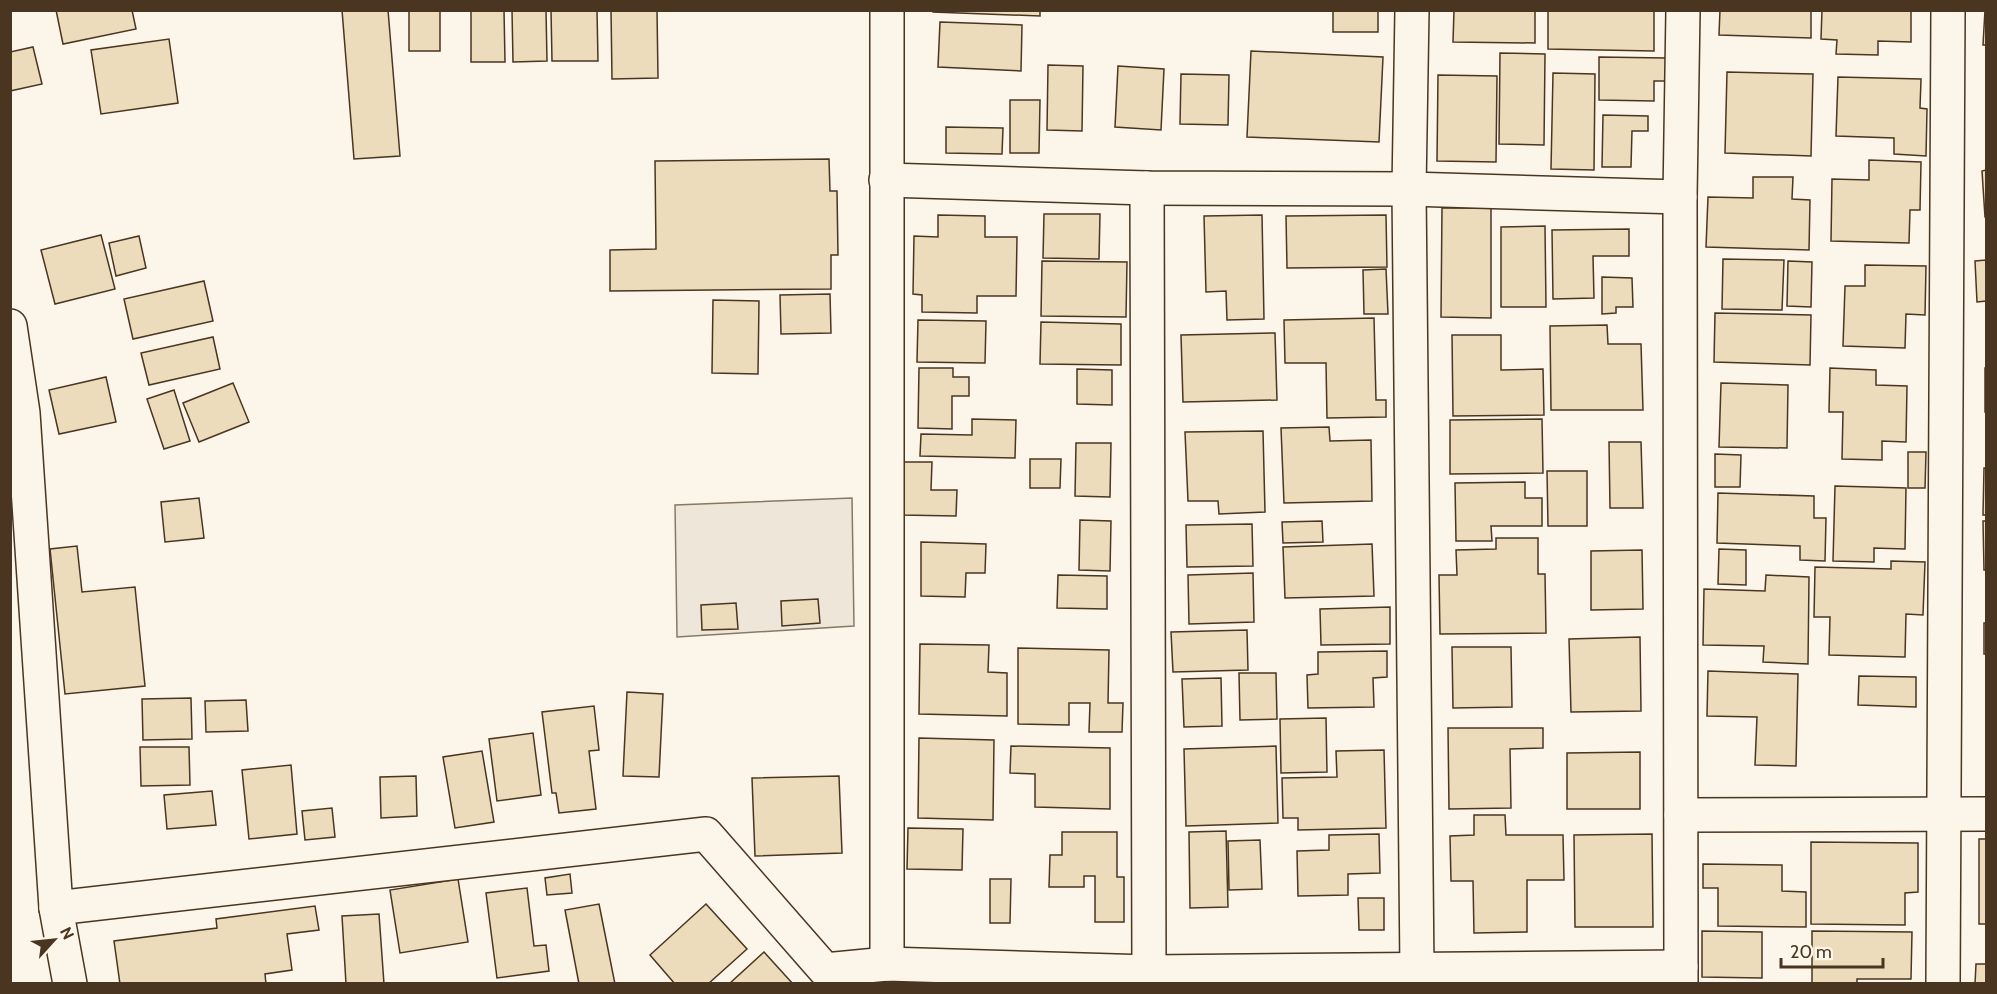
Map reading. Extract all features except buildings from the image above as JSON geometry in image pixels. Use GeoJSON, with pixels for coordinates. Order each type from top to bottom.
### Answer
{"type":"FeatureCollection","features":[{"type":"Feature","properties":{"kind":"street"},"geometry":{"type":"LineString","coordinates":[[886,964],[887,10]]}},
{"type":"Feature","properties":{"kind":"street"},"geometry":{"type":"LineString","coordinates":[[1412,10],[1409,189],[1417,969]]}},
{"type":"Feature","properties":{"kind":"street"},"geometry":{"type":"LineString","coordinates":[[56,908],[706,834],[825,970],[886,964],[1149,972],[1417,969],[1681,975],[1680,197],[1683,10]]}},
{"type":"Feature","properties":{"kind":"street"},"geometry":{"type":"LineString","coordinates":[[1943,984],[1946,814],[1948,10]]}},
{"type":"Feature","properties":{"kind":"street"},"geometry":{"type":"LineString","coordinates":[[886,180],[1147,188],[1409,189],[1680,197]]}},
{"type":"Feature","properties":{"kind":"street"},"geometry":{"type":"LineString","coordinates":[[1147,188],[1149,972]]}},
{"type":"Feature","properties":{"kind":"street"},"geometry":{"type":"LineString","coordinates":[[10,326],[23,413],[56,908],[70,984]]}},
{"type":"Feature","properties":{"kind":"street"},"geometry":{"type":"LineString","coordinates":[[1681,814],[1986,814]]}},
{"type":"Feature","properties":{"kind":"shaded area"},"geometry":{"type":"Polygon","coordinates":[[[852,498],[854,626],[677,637],[675,505],[852,498]]]}}]}
